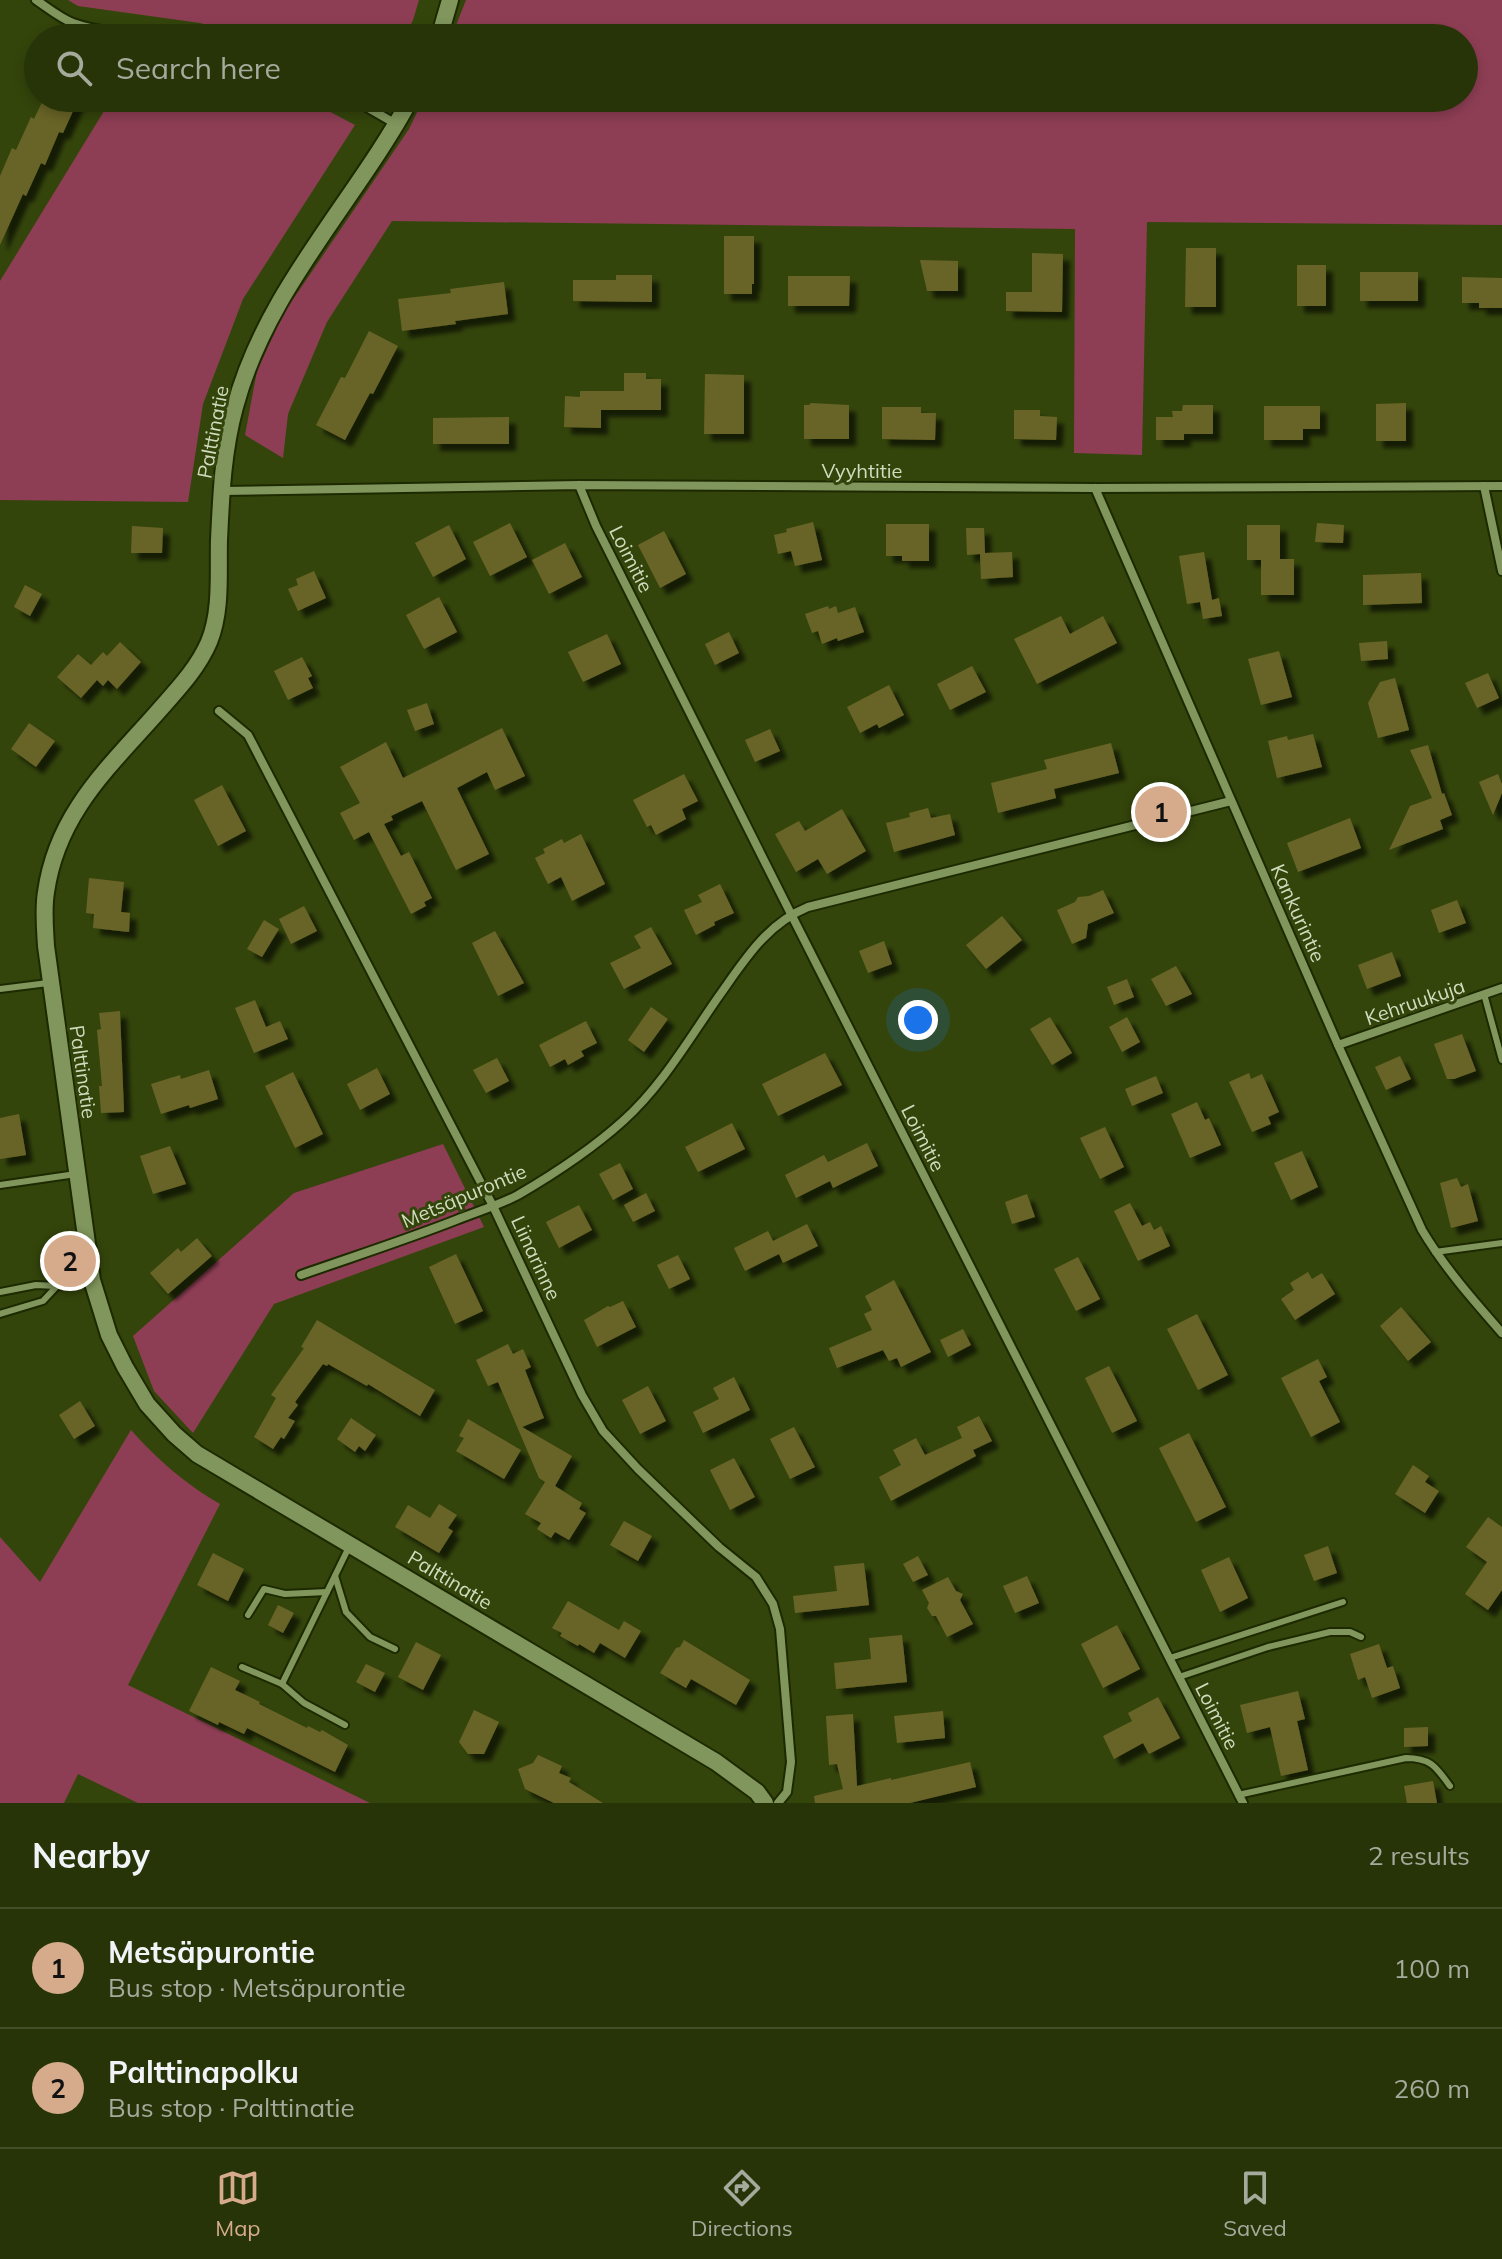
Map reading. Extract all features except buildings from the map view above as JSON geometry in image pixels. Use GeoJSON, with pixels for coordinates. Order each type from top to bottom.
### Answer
{"type":"FeatureCollection","features":[{"type":"Feature","properties":{"kind":"street"},"geometry":{"type":"LineString","coordinates":[[36,0],[71,22],[81,24]]}},
{"type":"Feature","properties":{"kind":"street"},"geometry":{"type":"LineString","coordinates":[[443,24],[450,0]]}},
{"type":"Feature","properties":{"kind":"street"},"geometry":{"type":"LineString","coordinates":[[376,112],[397,124]]}},
{"type":"Feature","properties":{"kind":"street","name":"Palttinatie"},"geometry":{"type":"LineString","coordinates":[[403,112],[275,309],[248,366],[234,409],[222,491],[218,598],[209,641],[182,684],[82,801],[70,818],[54,856],[44,912],[50,983],[92,1280],[109,1335],[147,1404],[197,1454],[716,1762],[757,1792],[765,1803]]}},
{"type":"Feature","properties":{"kind":"street","name":"Vyyhtitie"},"geometry":{"type":"LineString","coordinates":[[222,491],[579,485],[1095,488],[1502,486]]}},
{"type":"Feature","properties":{"kind":"street","name":"Loimitie"},"geometry":{"type":"LineString","coordinates":[[579,485],[596,526],[791,914],[1240,1799]]}},
{"type":"Feature","properties":{"kind":"street"},"geometry":{"type":"LineString","coordinates":[[1484,486],[1502,571]]}},
{"type":"Feature","properties":{"kind":"street","name":"Kankurintie"},"geometry":{"type":"LineString","coordinates":[[1095,488],[1422,1230],[1435,1252],[1500,1327]]}},
{"type":"Feature","properties":{"kind":"street","name":"Liinarinne"},"geometry":{"type":"LineString","coordinates":[[219,711],[248,735],[493,1206],[582,1395],[603,1431],[719,1547],[756,1577],[773,1604],[780,1629],[791,1762],[787,1792],[778,1803]]}},
{"type":"Feature","properties":{"kind":"street","name":"Metsäpurontie"},"geometry":{"type":"LineString","coordinates":[[301,1275],[493,1206],[516,1196],[567,1164],[622,1122],[656,1088],[754,947],[791,914],[808,907],[1174,813],[1231,801]]}},
{"type":"Feature","properties":{"kind":"street","name":"Kehruukuja"},"geometry":{"type":"LineString","coordinates":[[1338,1045],[1502,988]]}},
{"type":"Feature","properties":{"kind":"lane"},"geometry":{"type":"LineString","coordinates":[[0,989],[50,983]]}},
{"type":"Feature","properties":{"kind":"lane"},"geometry":{"type":"LineString","coordinates":[[1484,994],[1502,1060]]}},
{"type":"Feature","properties":{"kind":"lane"},"geometry":{"type":"LineString","coordinates":[[0,1185],[76,1174]]}},
{"type":"Feature","properties":{"kind":"lane"},"geometry":{"type":"LineString","coordinates":[[1435,1252],[1502,1243]]}},
{"type":"Feature","properties":{"kind":"lane"},"geometry":{"type":"LineString","coordinates":[[0,1292],[92,1280]]}},
{"type":"Feature","properties":{"kind":"lane"},"geometry":{"type":"LineString","coordinates":[[0,1314],[43,1301],[57,1286]]}},
{"type":"Feature","properties":{"kind":"lane"},"geometry":{"type":"LineString","coordinates":[[282,1684],[351,1545]]}},
{"type":"Feature","properties":{"kind":"lane"},"geometry":{"type":"LineString","coordinates":[[335,1576],[346,1612],[370,1637],[395,1649]]}},
{"type":"Feature","properties":{"kind":"lane"},"geometry":{"type":"LineString","coordinates":[[248,1615],[264,1589],[285,1594],[327,1592]]}},
{"type":"Feature","properties":{"kind":"lane"},"geometry":{"type":"LineString","coordinates":[[1170,1658],[1343,1602]]}},
{"type":"Feature","properties":{"kind":"lane"},"geometry":{"type":"LineString","coordinates":[[1179,1677],[1268,1647],[1330,1632],[1350,1632],[1361,1637]]}},
{"type":"Feature","properties":{"kind":"lane"},"geometry":{"type":"LineString","coordinates":[[242,1667],[282,1684],[304,1703],[345,1725]]}},
{"type":"Feature","properties":{"kind":"lane"},"geometry":{"type":"LineString","coordinates":[[1240,1799],[1406,1758],[1429,1762],[1450,1786]]}},
{"type":"Feature","properties":{"kind":"shaded area"},"geometry":{"type":"Polygon","coordinates":[[[68,0],[419,0],[411,24],[203,24],[78,6],[68,0]]]}},
{"type":"Feature","properties":{"kind":"shaded area"},"geometry":{"type":"Polygon","coordinates":[[[466,0],[1502,0],[1502,225],[1147,222],[1142,455],[1074,453],[1075,229],[392,221],[327,322],[288,414],[283,458],[245,435],[257,371],[283,314],[409,129],[417,112],[1478,112],[1478,24],[457,24],[466,0]]]}},
{"type":"Feature","properties":{"kind":"shaded area"},"geometry":{"type":"Polygon","coordinates":[[[103,112],[330,112],[355,125],[243,299],[203,404],[188,502],[0,500],[0,281],[103,112]]]}},
{"type":"Feature","properties":{"kind":"shaded area"},"geometry":{"type":"Polygon","coordinates":[[[443,1144],[484,1227],[274,1304],[193,1433],[154,1391],[133,1336],[294,1193],[443,1144]]]}},
{"type":"Feature","properties":{"kind":"shaded area"},"geometry":{"type":"Polygon","coordinates":[[[131,1430],[172,1470],[220,1504],[128,1685],[370,1803],[138,1803],[78,1774],[64,1803],[0,1803],[0,1537],[40,1582],[131,1430]]]}},
{"type":"Feature","properties":{"kind":"place","name":"Metsäpurontie"},"geometry":{"type":"Point","coordinates":[1161,812]}},
{"type":"Feature","properties":{"kind":"place","name":"Palttinapolku"},"geometry":{"type":"Point","coordinates":[70,1261]}}]}
